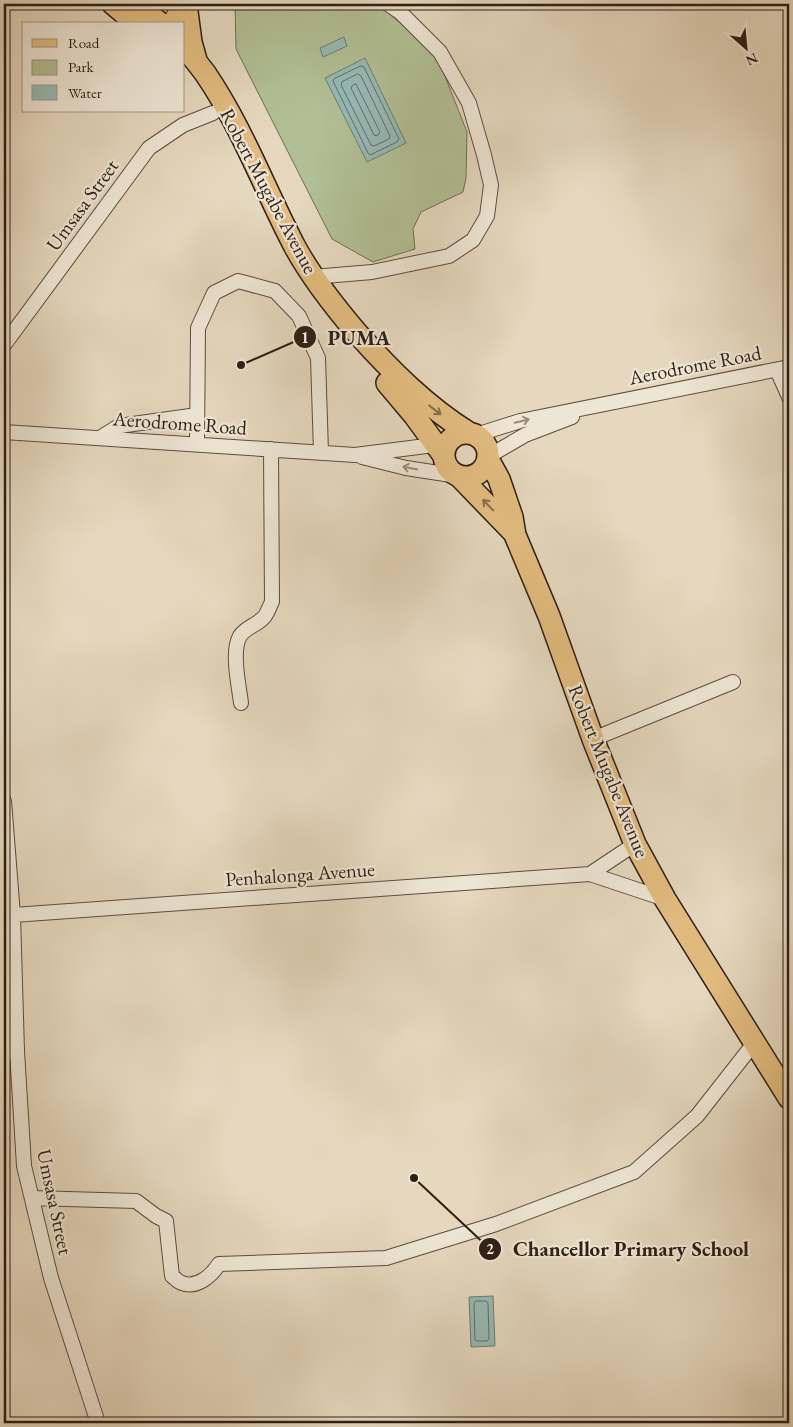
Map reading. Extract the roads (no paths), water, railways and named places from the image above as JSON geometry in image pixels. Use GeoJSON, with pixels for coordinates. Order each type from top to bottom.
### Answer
{"type":"FeatureCollection","features":[{"type":"Feature","properties":{"kind":"highway"},"geometry":{"type":"LineString","coordinates":[[113,4],[135,22]]}},
{"type":"Feature","properties":{"kind":"highway"},"geometry":{"type":"LineString","coordinates":[[137,4],[159,22]]}},
{"type":"Feature","properties":{"kind":"highway"},"geometry":{"type":"LineString","coordinates":[[186,4],[191,42],[191,67]]}},
{"type":"Feature","properties":{"kind":"highway","name":"Robert Mugabe Avenue"},"geometry":{"type":"LineString","coordinates":[[185,49],[194,82],[213,113],[305,282],[334,322],[442,448]]}},
{"type":"Feature","properties":{"kind":"highway","name":"Robert Mugabe Avenue"},"geometry":{"type":"LineString","coordinates":[[191,67],[225,107],[296,248],[313,277],[346,320],[404,383],[442,415],[472,434]]}},
{"type":"Feature","properties":{"kind":"highway"},"geometry":{"type":"LineString","coordinates":[[472,434],[485,443],[489,457],[486,466],[481,472],[467,478],[458,476],[449,470],[442,448],[457,435],[472,434]]}},
{"type":"Feature","properties":{"kind":"highway","name":"Robert Mugabe Avenue"},"geometry":{"type":"LineString","coordinates":[[489,457],[507,501],[515,535],[549,616],[593,739],[635,844],[665,900],[789,1098]]}},
{"type":"Feature","properties":{"kind":"highway","name":"Robert Mugabe Avenue"},"geometry":{"type":"LineString","coordinates":[[458,476],[515,535]]}},
{"type":"Feature","properties":{"kind":"main road"},"geometry":{"type":"LineString","coordinates":[[172,22],[182,4]]}},
{"type":"Feature","properties":{"kind":"street"},"geometry":{"type":"LineString","coordinates":[[313,277],[372,272],[449,256],[473,240],[487,216],[491,185],[468,103],[440,52],[388,4]]}},
{"type":"Feature","properties":{"kind":"street","name":"Umsasa Street"},"geometry":{"type":"LineString","coordinates":[[4,345],[149,148],[183,125],[213,113]]}},
{"type":"Feature","properties":{"kind":"street"},"geometry":{"type":"LineString","coordinates":[[198,444],[198,328],[214,293],[238,281],[275,292],[299,316],[318,358],[321,452]]}},
{"type":"Feature","properties":{"kind":"street"},"geometry":{"type":"LineString","coordinates":[[783,369],[789,397]]}},
{"type":"Feature","properties":{"kind":"street","name":"Aerodrome Road"},"geometry":{"type":"LineString","coordinates":[[472,434],[520,421],[608,402],[783,369]]}},
{"type":"Feature","properties":{"kind":"street","name":"Aerodrome Road"},"geometry":{"type":"LineString","coordinates":[[489,457],[525,435],[608,402]]}},
{"type":"Feature","properties":{"kind":"street"},"geometry":{"type":"LineString","coordinates":[[100,438],[118,426],[198,415]]}},
{"type":"Feature","properties":{"kind":"street","name":"Aerodrome Road"},"geometry":{"type":"LineString","coordinates":[[4,432],[354,455],[406,468],[458,476]]}},
{"type":"Feature","properties":{"kind":"street","name":"Aerodrome Road"},"geometry":{"type":"LineString","coordinates":[[354,455],[442,448]]}},
{"type":"Feature","properties":{"kind":"street"},"geometry":{"type":"LineString","coordinates":[[241,703],[236,666],[236,651],[240,636],[264,618],[272,602],[271,449]]}},
{"type":"Feature","properties":{"kind":"street"},"geometry":{"type":"LineString","coordinates":[[593,739],[733,682]]}},
{"type":"Feature","properties":{"kind":"street","name":"Umsasa Street"},"geometry":{"type":"LineString","coordinates":[[4,801],[13,915],[10,1051],[24,1166],[51,1278],[98,1423]]}},
{"type":"Feature","properties":{"kind":"street","name":"Penhalonga Avenue"},"geometry":{"type":"LineString","coordinates":[[590,874],[635,844]]}},
{"type":"Feature","properties":{"kind":"street","name":"Penhalonga Avenue"},"geometry":{"type":"LineString","coordinates":[[13,915],[590,874],[665,900]]}},
{"type":"Feature","properties":{"kind":"street"},"geometry":{"type":"LineString","coordinates":[[32,1198],[136,1201],[166,1221],[172,1276],[181,1283],[190,1285],[213,1273],[219,1264],[386,1258],[496,1224],[634,1172],[696,1116],[755,1042]]}},
{"type":"Feature","properties":{"kind":"water"},"geometry":{"type":"Polygon","coordinates":[[[344,37],[347,46],[323,57],[320,48],[344,37]]]}},
{"type":"Feature","properties":{"kind":"water"},"geometry":{"type":"Polygon","coordinates":[[[365,58],[406,143],[367,162],[325,78],[365,58]]]}},
{"type":"Feature","properties":{"kind":"water"},"geometry":{"type":"Polygon","coordinates":[[[493,1296],[495,1346],[471,1347],[469,1297],[493,1296]]]}},
{"type":"Feature","properties":{"kind":"place","name":"PUMA"},"geometry":{"type":"Point","coordinates":[241,365]}},
{"type":"Feature","properties":{"kind":"place","name":"Chancellor Primary School"},"geometry":{"type":"Point","coordinates":[414,1178]}}]}
